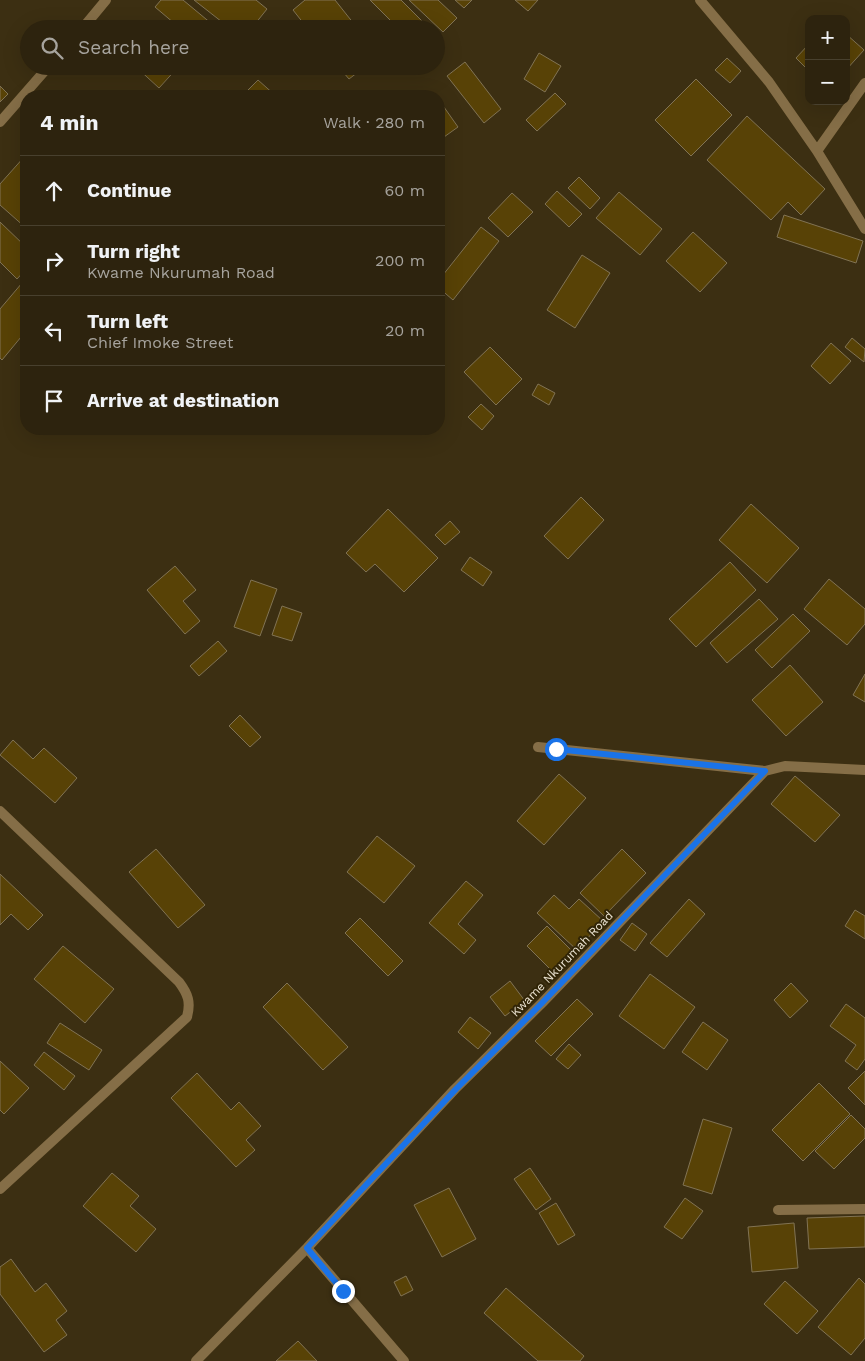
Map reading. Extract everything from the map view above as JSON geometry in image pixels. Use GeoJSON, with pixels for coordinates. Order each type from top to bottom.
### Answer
{"type":"FeatureCollection","features":[{"type":"Feature","properties":{"kind":"street"},"geometry":{"type":"LineString","coordinates":[[89,20],[106,0]]}},
{"type":"Feature","properties":{"kind":"street"},"geometry":{"type":"LineString","coordinates":[[700,0],[769,82],[817,151],[865,228]]}},
{"type":"Feature","properties":{"kind":"street"},"geometry":{"type":"LineString","coordinates":[[28,90],[41,75]]}},
{"type":"Feature","properties":{"kind":"street"},"geometry":{"type":"LineString","coordinates":[[817,151],[865,83]]}},
{"type":"Feature","properties":{"kind":"street"},"geometry":{"type":"LineString","coordinates":[[0,122],[20,99]]}},
{"type":"Feature","properties":{"kind":"street"},"geometry":{"type":"LineString","coordinates":[[538,747],[765,771],[785,766],[865,770]]}},
{"type":"Feature","properties":{"kind":"street","name":"Kwame Nkurumah Road"},"geometry":{"type":"LineString","coordinates":[[196,1361],[307,1248],[456,1089],[549,996],[765,771]]}},
{"type":"Feature","properties":{"kind":"street"},"geometry":{"type":"LineString","coordinates":[[0,811],[178,982],[187,993],[190,1007],[187,1017],[0,1189]]}},
{"type":"Feature","properties":{"kind":"street"},"geometry":{"type":"LineString","coordinates":[[778,1210],[865,1209]]}},
{"type":"Feature","properties":{"kind":"street"},"geometry":{"type":"LineString","coordinates":[[307,1248],[404,1361]]}},
{"type":"Feature","properties":{"kind":"building"},"geometry":{"type":"Polygon","coordinates":[[[161,0],[183,0],[207,20],[170,20],[155,7],[161,0]]]}},
{"type":"Feature","properties":{"kind":"building"},"geometry":{"type":"Polygon","coordinates":[[[194,0],[256,0],[267,9],[258,20],[220,20],[194,0]]]}},
{"type":"Feature","properties":{"kind":"building"},"geometry":{"type":"Polygon","coordinates":[[[305,0],[335,0],[351,20],[301,20],[293,10],[305,0]]]}},
{"type":"Feature","properties":{"kind":"building"},"geometry":{"type":"Polygon","coordinates":[[[370,0],[401,0],[421,20],[390,20],[370,0]]]}},
{"type":"Feature","properties":{"kind":"building"},"geometry":{"type":"Polygon","coordinates":[[[409,0],[438,0],[457,18],[445,30],[445,20],[430,20],[409,0]]]}},
{"type":"Feature","properties":{"kind":"building"},"geometry":{"type":"Polygon","coordinates":[[[455,0],[472,0],[464,8],[455,0]]]}},
{"type":"Feature","properties":{"kind":"building"},"geometry":{"type":"Polygon","coordinates":[[[515,0],[538,0],[528,11],[515,0]]]}},
{"type":"Feature","properties":{"kind":"building"},"geometry":{"type":"Polygon","coordinates":[[[850,38],[864,50],[850,66],[850,38]]]}},
{"type":"Feature","properties":{"kind":"building"},"geometry":{"type":"Polygon","coordinates":[[[805,48],[805,67],[796,58],[805,48]]]}},
{"type":"Feature","properties":{"kind":"building"},"geometry":{"type":"Polygon","coordinates":[[[539,53],[561,66],[545,92],[524,79],[539,53]]]}},
{"type":"Feature","properties":{"kind":"building"},"geometry":{"type":"Polygon","coordinates":[[[727,58],[741,71],[730,83],[715,70],[727,58]]]}},
{"type":"Feature","properties":{"kind":"building"},"geometry":{"type":"Polygon","coordinates":[[[465,62],[501,109],[484,123],[447,76],[465,62]]]}},
{"type":"Feature","properties":{"kind":"building"},"geometry":{"type":"Polygon","coordinates":[[[145,75],[171,75],[159,88],[145,75]]]}},
{"type":"Feature","properties":{"kind":"building"},"geometry":{"type":"Polygon","coordinates":[[[346,75],[354,75],[349,79],[346,75]]]}},
{"type":"Feature","properties":{"kind":"building"},"geometry":{"type":"Polygon","coordinates":[[[696,79],[732,115],[691,156],[655,120],[696,79]]]}},
{"type":"Feature","properties":{"kind":"building"},"geometry":{"type":"Polygon","coordinates":[[[258,80],[269,90],[248,90],[258,80]]]}},
{"type":"Feature","properties":{"kind":"building"},"geometry":{"type":"Polygon","coordinates":[[[0,86],[8,94],[0,102],[0,86]]]}},
{"type":"Feature","properties":{"kind":"building"},"geometry":{"type":"Polygon","coordinates":[[[555,93],[566,104],[537,131],[526,120],[555,93]]]}},
{"type":"Feature","properties":{"kind":"building"},"geometry":{"type":"Polygon","coordinates":[[[445,109],[458,127],[445,136],[445,109]]]}},
{"type":"Feature","properties":{"kind":"building"},"geometry":{"type":"Polygon","coordinates":[[[747,116],[825,189],[801,215],[788,202],[771,220],[707,160],[747,116]]]}},
{"type":"Feature","properties":{"kind":"building"},"geometry":{"type":"Polygon","coordinates":[[[20,162],[20,223],[0,205],[0,184],[20,162]]]}},
{"type":"Feature","properties":{"kind":"building"},"geometry":{"type":"Polygon","coordinates":[[[579,177],[600,198],[590,209],[568,188],[579,177]]]}},
{"type":"Feature","properties":{"kind":"building"},"geometry":{"type":"Polygon","coordinates":[[[557,191],[582,214],[569,227],[545,204],[557,191]]]}},
{"type":"Feature","properties":{"kind":"building"},"geometry":{"type":"Polygon","coordinates":[[[619,192],[662,229],[640,255],[596,218],[619,192]]]}},
{"type":"Feature","properties":{"kind":"building"},"geometry":{"type":"Polygon","coordinates":[[[512,193],[533,212],[508,237],[488,218],[512,193]]]}},
{"type":"Feature","properties":{"kind":"building"},"geometry":{"type":"Polygon","coordinates":[[[784,215],[863,241],[856,263],[777,237],[784,215]]]}},
{"type":"Feature","properties":{"kind":"building"},"geometry":{"type":"Polygon","coordinates":[[[0,222],[20,241],[20,276],[17,279],[0,262],[0,222]]]}},
{"type":"Feature","properties":{"kind":"building"},"geometry":{"type":"Polygon","coordinates":[[[481,227],[499,241],[453,300],[445,293],[445,272],[481,227]]]}},
{"type":"Feature","properties":{"kind":"building"},"geometry":{"type":"Polygon","coordinates":[[[693,232],[727,263],[700,292],[666,261],[693,232]]]}},
{"type":"Feature","properties":{"kind":"building"},"geometry":{"type":"Polygon","coordinates":[[[582,255],[610,273],[575,328],[547,310],[582,255]]]}},
{"type":"Feature","properties":{"kind":"building"},"geometry":{"type":"Polygon","coordinates":[[[20,285],[20,338],[2,360],[0,358],[0,309],[20,285]]]}},
{"type":"Feature","properties":{"kind":"building"},"geometry":{"type":"Polygon","coordinates":[[[852,338],[865,349],[864,362],[845,347],[852,338]]]}},
{"type":"Feature","properties":{"kind":"building"},"geometry":{"type":"Polygon","coordinates":[[[831,343],[851,361],[830,384],[811,366],[831,343]]]}},
{"type":"Feature","properties":{"kind":"building"},"geometry":{"type":"Polygon","coordinates":[[[490,347],[522,379],[496,405],[464,372],[490,347]]]}},
{"type":"Feature","properties":{"kind":"building"},"geometry":{"type":"Polygon","coordinates":[[[538,384],[555,393],[549,405],[532,395],[538,384]]]}},
{"type":"Feature","properties":{"kind":"building"},"geometry":{"type":"Polygon","coordinates":[[[481,404],[494,416],[482,430],[468,417],[481,404]]]}},
{"type":"Feature","properties":{"kind":"building"},"geometry":{"type":"Polygon","coordinates":[[[581,497],[604,520],[568,559],[544,536],[581,497]]]}},
{"type":"Feature","properties":{"kind":"building"},"geometry":{"type":"Polygon","coordinates":[[[751,504],[799,548],[767,583],[719,540],[751,504]]]}},
{"type":"Feature","properties":{"kind":"building"},"geometry":{"type":"Polygon","coordinates":[[[388,509],[438,558],[404,592],[375,564],[366,572],[346,553],[388,509]]]}},
{"type":"Feature","properties":{"kind":"building"},"geometry":{"type":"Polygon","coordinates":[[[450,521],[460,532],[445,545],[435,535],[450,521]]]}},
{"type":"Feature","properties":{"kind":"building"},"geometry":{"type":"Polygon","coordinates":[[[470,557],[492,572],[483,586],[461,570],[470,557]]]}},
{"type":"Feature","properties":{"kind":"building"},"geometry":{"type":"Polygon","coordinates":[[[730,562],[756,590],[696,647],[669,619],[730,562]]]}},
{"type":"Feature","properties":{"kind":"building"},"geometry":{"type":"Polygon","coordinates":[[[175,566],[196,590],[183,601],[200,621],[185,634],[147,590],[175,566]]]}},
{"type":"Feature","properties":{"kind":"building"},"geometry":{"type":"Polygon","coordinates":[[[829,579],[865,609],[865,624],[847,645],[804,609],[829,579]]]}},
{"type":"Feature","properties":{"kind":"building"},"geometry":{"type":"Polygon","coordinates":[[[251,580],[277,589],[260,636],[234,627],[251,580]]]}},
{"type":"Feature","properties":{"kind":"building"},"geometry":{"type":"Polygon","coordinates":[[[759,599],[778,619],[727,663],[710,643],[759,599]]]}},
{"type":"Feature","properties":{"kind":"building"},"geometry":{"type":"Polygon","coordinates":[[[282,606],[302,613],[292,641],[272,635],[282,606]]]}},
{"type":"Feature","properties":{"kind":"building"},"geometry":{"type":"Polygon","coordinates":[[[793,614],[810,631],[772,668],[755,650],[793,614]]]}},
{"type":"Feature","properties":{"kind":"building"},"geometry":{"type":"Polygon","coordinates":[[[218,641],[227,651],[199,676],[190,666],[218,641]]]}},
{"type":"Feature","properties":{"kind":"building"},"geometry":{"type":"Polygon","coordinates":[[[790,665],[823,702],[786,736],[752,700],[790,665]]]}},
{"type":"Feature","properties":{"kind":"building"},"geometry":{"type":"Polygon","coordinates":[[[865,674],[865,702],[853,695],[865,674]]]}},
{"type":"Feature","properties":{"kind":"building"},"geometry":{"type":"Polygon","coordinates":[[[240,715],[261,737],[250,747],[229,726],[240,715]]]}},
{"type":"Feature","properties":{"kind":"building"},"geometry":{"type":"Polygon","coordinates":[[[13,740],[33,759],[44,748],[77,778],[55,803],[0,755],[13,740]]]}},
{"type":"Feature","properties":{"kind":"building"},"geometry":{"type":"Polygon","coordinates":[[[559,774],[586,798],[544,845],[517,821],[559,774]]]}},
{"type":"Feature","properties":{"kind":"building"},"geometry":{"type":"Polygon","coordinates":[[[795,776],[840,815],[815,842],[771,804],[795,776]]]}},
{"type":"Feature","properties":{"kind":"building"},"geometry":{"type":"Polygon","coordinates":[[[377,836],[415,866],[384,903],[347,872],[377,836]]]}},
{"type":"Feature","properties":{"kind":"building"},"geometry":{"type":"Polygon","coordinates":[[[156,849],[205,905],[178,928],[129,872],[156,849]]]}},
{"type":"Feature","properties":{"kind":"building"},"geometry":{"type":"Polygon","coordinates":[[[622,849],[646,873],[604,916],[580,893],[622,849]]]}},
{"type":"Feature","properties":{"kind":"building"},"geometry":{"type":"Polygon","coordinates":[[[0,874],[43,915],[28,930],[11,914],[0,925],[0,874]]]}},
{"type":"Feature","properties":{"kind":"building"},"geometry":{"type":"Polygon","coordinates":[[[466,881],[483,895],[458,924],[476,940],[464,954],[429,923],[466,881]]]}},
{"type":"Feature","properties":{"kind":"building"},"geometry":{"type":"Polygon","coordinates":[[[554,895],[569,909],[579,899],[603,921],[577,950],[537,913],[554,895]]]}},
{"type":"Feature","properties":{"kind":"building"},"geometry":{"type":"Polygon","coordinates":[[[689,899],[705,914],[667,957],[650,943],[689,899]]]}},
{"type":"Feature","properties":{"kind":"building"},"geometry":{"type":"Polygon","coordinates":[[[855,910],[865,916],[865,939],[845,926],[855,910]]]}},
{"type":"Feature","properties":{"kind":"building"},"geometry":{"type":"Polygon","coordinates":[[[360,918],[403,961],[388,976],[345,933],[360,918]]]}},
{"type":"Feature","properties":{"kind":"building"},"geometry":{"type":"Polygon","coordinates":[[[632,923],[647,934],[635,951],[620,940],[632,923]]]}},
{"type":"Feature","properties":{"kind":"building"},"geometry":{"type":"Polygon","coordinates":[[[547,926],[575,954],[555,974],[527,946],[547,926]]]}},
{"type":"Feature","properties":{"kind":"building"},"geometry":{"type":"Polygon","coordinates":[[[63,946],[114,989],[85,1023],[34,979],[63,946]]]}},
{"type":"Feature","properties":{"kind":"building"},"geometry":{"type":"Polygon","coordinates":[[[650,974],[695,1007],[664,1049],[619,1016],[650,974]]]}},
{"type":"Feature","properties":{"kind":"building"},"geometry":{"type":"Polygon","coordinates":[[[510,981],[525,1001],[505,1016],[490,997],[510,981]]]}},
{"type":"Feature","properties":{"kind":"building"},"geometry":{"type":"Polygon","coordinates":[[[287,983],[348,1047],[323,1070],[263,1007],[287,983]]]}},
{"type":"Feature","properties":{"kind":"building"},"geometry":{"type":"Polygon","coordinates":[[[791,983],[808,1001],[790,1018],[774,1000],[791,983]]]}},
{"type":"Feature","properties":{"kind":"building"},"geometry":{"type":"Polygon","coordinates":[[[577,999],[593,1014],[551,1056],[535,1041],[577,999]]]}},
{"type":"Feature","properties":{"kind":"building"},"geometry":{"type":"Polygon","coordinates":[[[846,1004],[865,1018],[865,1059],[857,1070],[845,1061],[856,1045],[830,1026],[846,1004]]]}},
{"type":"Feature","properties":{"kind":"building"},"geometry":{"type":"Polygon","coordinates":[[[470,1017],[491,1033],[478,1049],[458,1032],[470,1017]]]}},
{"type":"Feature","properties":{"kind":"building"},"geometry":{"type":"Polygon","coordinates":[[[703,1022],[728,1040],[707,1070],[682,1052],[703,1022]]]}},
{"type":"Feature","properties":{"kind":"building"},"geometry":{"type":"Polygon","coordinates":[[[60,1023],[102,1050],[89,1070],[47,1043],[60,1023]]]}},
{"type":"Feature","properties":{"kind":"building"},"geometry":{"type":"Polygon","coordinates":[[[569,1044],[581,1055],[568,1069],[556,1059],[569,1044]]]}},
{"type":"Feature","properties":{"kind":"building"},"geometry":{"type":"Polygon","coordinates":[[[44,1052],[75,1076],[64,1090],[34,1065],[44,1052]]]}},
{"type":"Feature","properties":{"kind":"building"},"geometry":{"type":"Polygon","coordinates":[[[0,1061],[29,1088],[4,1114],[0,1110],[0,1061]]]}},
{"type":"Feature","properties":{"kind":"building"},"geometry":{"type":"Polygon","coordinates":[[[865,1071],[865,1105],[848,1088],[865,1071]]]}},
{"type":"Feature","properties":{"kind":"building"},"geometry":{"type":"Polygon","coordinates":[[[197,1073],[231,1110],[239,1102],[261,1126],[246,1140],[255,1150],[236,1167],[171,1098],[197,1073]]]}},
{"type":"Feature","properties":{"kind":"building"},"geometry":{"type":"Polygon","coordinates":[[[819,1083],[850,1114],[803,1161],[772,1130],[819,1083]]]}},
{"type":"Feature","properties":{"kind":"building"},"geometry":{"type":"Polygon","coordinates":[[[851,1115],[865,1129],[865,1138],[834,1169],[815,1151],[851,1115]]]}},
{"type":"Feature","properties":{"kind":"building"},"geometry":{"type":"Polygon","coordinates":[[[703,1119],[732,1128],[712,1194],[683,1185],[703,1119]]]}},
{"type":"Feature","properties":{"kind":"building"},"geometry":{"type":"Polygon","coordinates":[[[530,1168],[551,1199],[536,1210],[514,1179],[530,1168]]]}},
{"type":"Feature","properties":{"kind":"building"},"geometry":{"type":"Polygon","coordinates":[[[112,1173],[139,1196],[130,1206],[156,1229],[136,1252],[83,1206],[112,1173]]]}},
{"type":"Feature","properties":{"kind":"building"},"geometry":{"type":"Polygon","coordinates":[[[449,1188],[476,1239],[442,1257],[414,1205],[449,1188]]]}},
{"type":"Feature","properties":{"kind":"building"},"geometry":{"type":"Polygon","coordinates":[[[685,1198],[703,1211],[682,1239],[664,1227],[685,1198]]]}},
{"type":"Feature","properties":{"kind":"building"},"geometry":{"type":"Polygon","coordinates":[[[556,1203],[575,1235],[558,1245],[539,1213],[556,1203]]]}},
{"type":"Feature","properties":{"kind":"building"},"geometry":{"type":"Polygon","coordinates":[[[865,1216],[865,1247],[809,1249],[807,1218],[865,1216]]]}},
{"type":"Feature","properties":{"kind":"building"},"geometry":{"type":"Polygon","coordinates":[[[794,1223],[798,1268],[752,1272],[748,1227],[794,1223]]]}},
{"type":"Feature","properties":{"kind":"building"},"geometry":{"type":"Polygon","coordinates":[[[11,1259],[35,1292],[46,1283],[67,1311],[56,1320],[67,1335],[44,1352],[0,1294],[0,1267],[11,1259]]]}},
{"type":"Feature","properties":{"kind":"building"},"geometry":{"type":"Polygon","coordinates":[[[406,1276],[413,1290],[401,1296],[394,1282],[406,1276]]]}},
{"type":"Feature","properties":{"kind":"building"},"geometry":{"type":"Polygon","coordinates":[[[859,1278],[865,1284],[865,1338],[851,1355],[818,1327],[859,1278]]]}},
{"type":"Feature","properties":{"kind":"building"},"geometry":{"type":"Polygon","coordinates":[[[785,1281],[818,1311],[797,1334],[764,1304],[785,1281]]]}},
{"type":"Feature","properties":{"kind":"building"},"geometry":{"type":"Polygon","coordinates":[[[506,1288],[584,1356],[580,1361],[538,1361],[484,1313],[506,1288]]]}},
{"type":"Feature","properties":{"kind":"building"},"geometry":{"type":"Polygon","coordinates":[[[298,1341],[317,1361],[276,1361],[298,1341]]]}},
{"type":"Feature","properties":{"kind":"route"},"geometry":{"type":"LineString","coordinates":[[343,1291],[307,1248],[456,1089],[542,1003],[765,771],[556,749]]}}]}
